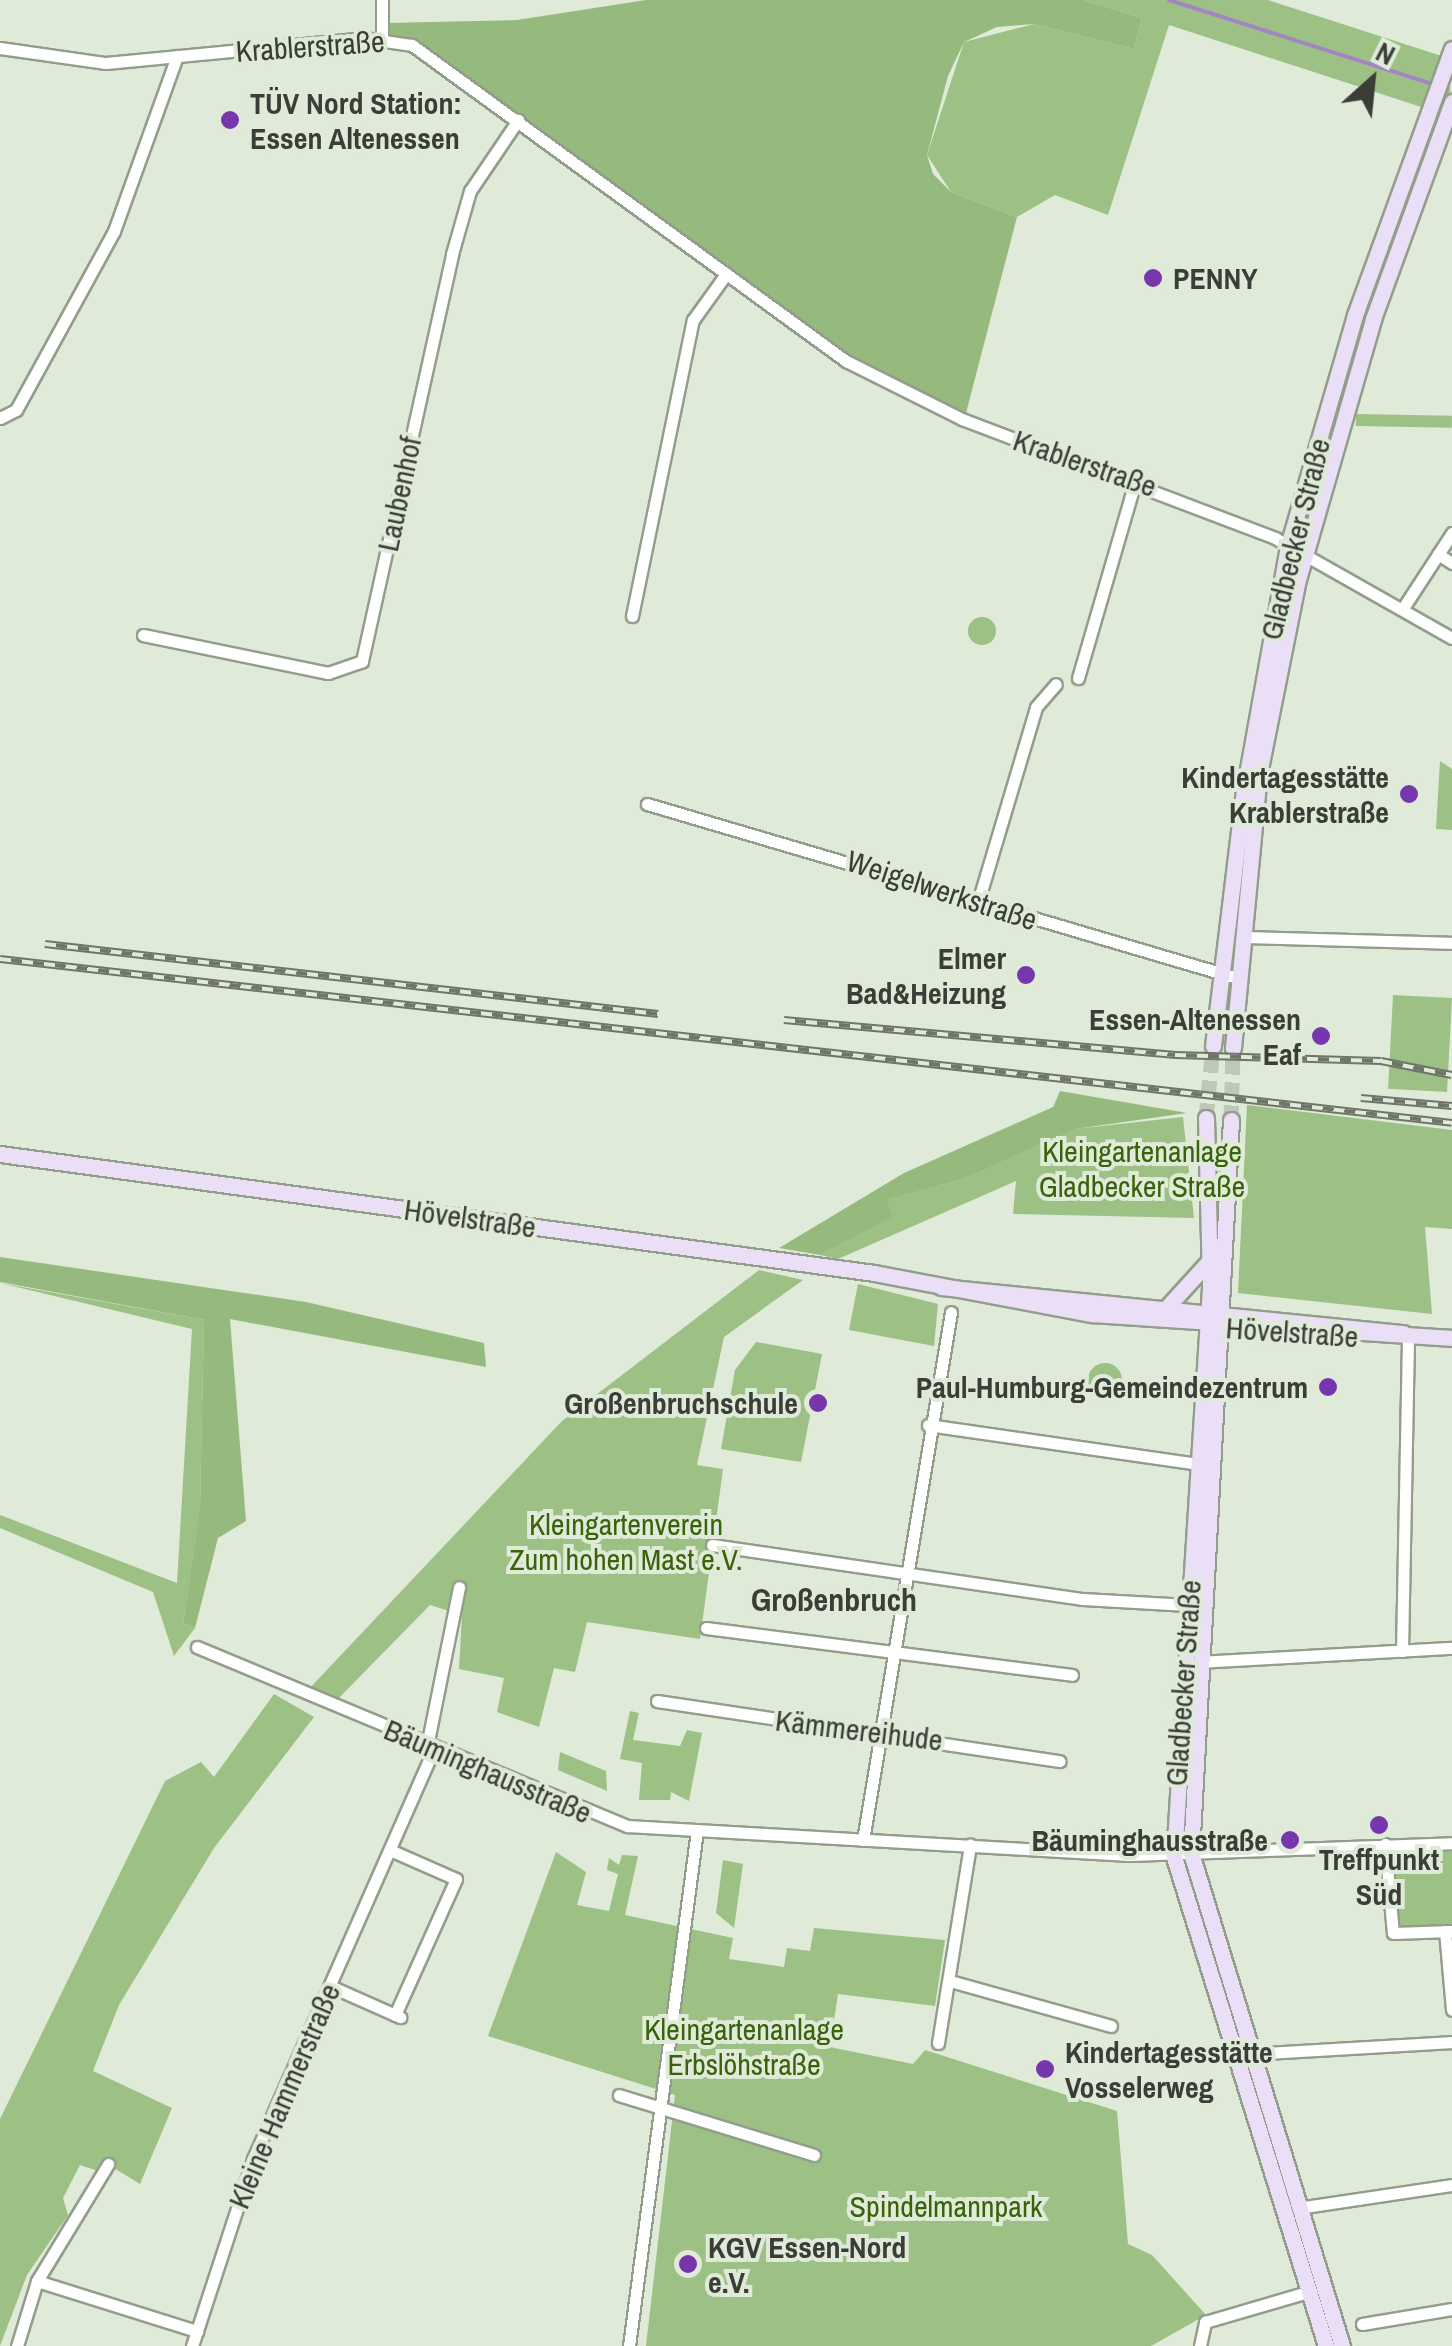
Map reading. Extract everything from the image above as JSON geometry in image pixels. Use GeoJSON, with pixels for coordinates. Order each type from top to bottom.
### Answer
{"type":"FeatureCollection","features":[{"type":"Feature","properties":{"kind":"main road","name":"Gladbecker Straße"},"geometry":{"type":"LineString","coordinates":[[1232,1048],[1229,977],[1288,546],[1354,314],[1452,49]]}},
{"type":"Feature","properties":{"kind":"main road","name":"Gladbecker Straße"},"geometry":{"type":"LineString","coordinates":[[1213,1046],[1242,937],[1260,774],[1306,554],[1369,331],[1452,102]]}},
{"type":"Feature","properties":{"kind":"main road"},"geometry":{"type":"LineString","coordinates":[[1354,314],[1369,331]]}},
{"type":"Feature","properties":{"kind":"main road","name":"Gladbecker Straße"},"geometry":{"type":"LineString","coordinates":[[1206,1118],[1209,1261],[1216,1310]]}},
{"type":"Feature","properties":{"kind":"main road","name":"Gladbecker Straße"},"geometry":{"type":"LineString","coordinates":[[1231,1120],[1216,1310],[1196,1464],[1182,1854],[1326,2346]]}},
{"type":"Feature","properties":{"kind":"main road","name":"Hövelstraße"},"geometry":{"type":"LineString","coordinates":[[0,1154],[1214,1327],[1408,1334]]}},
{"type":"Feature","properties":{"kind":"main road"},"geometry":{"type":"LineString","coordinates":[[1168,1305],[1209,1261]]}},
{"type":"Feature","properties":{"kind":"main road","name":"Hövelstraße"},"geometry":{"type":"LineString","coordinates":[[939,1287],[1168,1305],[1452,1338]]}},
{"type":"Feature","properties":{"kind":"main road","name":"Gladbecker Straße"},"geometry":{"type":"LineString","coordinates":[[1214,1327],[1199,1662],[1182,1854],[1342,2346]]}},
{"type":"Feature","properties":{"kind":"street"},"geometry":{"type":"LineString","coordinates":[[382,0],[382,38]]}},
{"type":"Feature","properties":{"kind":"street","name":"Krablerstraße"},"geometry":{"type":"LineString","coordinates":[[0,48],[83,62],[382,38],[426,54],[726,274],[896,389],[1136,479],[1306,554],[1404,605],[1452,638]]}},
{"type":"Feature","properties":{"kind":"street"},"geometry":{"type":"LineString","coordinates":[[0,418],[16,410],[114,231],[177,56]]}},
{"type":"Feature","properties":{"kind":"street","name":"Laubenhof"},"geometry":{"type":"LineString","coordinates":[[143,635],[328,673],[362,661],[452,254],[470,192],[518,120]]}},
{"type":"Feature","properties":{"kind":"street"},"geometry":{"type":"LineString","coordinates":[[632,616],[692,320],[726,274]]}},
{"type":"Feature","properties":{"kind":"street"},"geometry":{"type":"LineString","coordinates":[[1078,678],[1136,479]]}},
{"type":"Feature","properties":{"kind":"street"},"geometry":{"type":"LineString","coordinates":[[1404,605],[1452,533]]}},
{"type":"Feature","properties":{"kind":"street"},"geometry":{"type":"LineString","coordinates":[[1438,554],[1452,563]]}},
{"type":"Feature","properties":{"kind":"street"},"geometry":{"type":"LineString","coordinates":[[978,902],[1036,707],[1056,684]]}},
{"type":"Feature","properties":{"kind":"street","name":"Weigelwerkstraße"},"geometry":{"type":"LineString","coordinates":[[647,804],[1229,977]]}},
{"type":"Feature","properties":{"kind":"street"},"geometry":{"type":"LineString","coordinates":[[1242,937],[1452,943]]}},
{"type":"Feature","properties":{"kind":"street"},"geometry":{"type":"LineString","coordinates":[[863,1840],[928,1425],[951,1312]]}},
{"type":"Feature","properties":{"kind":"street"},"geometry":{"type":"LineString","coordinates":[[1402,1651],[1408,1334]]}},
{"type":"Feature","properties":{"kind":"street"},"geometry":{"type":"LineString","coordinates":[[928,1425],[1196,1464]]}},
{"type":"Feature","properties":{"kind":"street"},"geometry":{"type":"LineString","coordinates":[[712,1546],[904,1574],[1188,1604]]}},
{"type":"Feature","properties":{"kind":"street","name":"Kleine Hammerstraße"},"geometry":{"type":"LineString","coordinates":[[192,2346],[253,2159],[390,1850],[431,1747],[459,1588]]}},
{"type":"Feature","properties":{"kind":"street"},"geometry":{"type":"LineString","coordinates":[[706,1628],[1072,1675]]}},
{"type":"Feature","properties":{"kind":"street","name":"Bäuminghausstraße"},"geometry":{"type":"LineString","coordinates":[[197,1647],[612,1823],[863,1840],[1182,1854],[1452,1843]]}},
{"type":"Feature","properties":{"kind":"street"},"geometry":{"type":"LineString","coordinates":[[1199,1662],[1452,1648]]}},
{"type":"Feature","properties":{"kind":"street","name":"Kämmereihude"},"geometry":{"type":"LineString","coordinates":[[657,1701],[1060,1761]]}},
{"type":"Feature","properties":{"kind":"street"},"geometry":{"type":"LineString","coordinates":[[629,2346],[697,1830]]}},
{"type":"Feature","properties":{"kind":"street"},"geometry":{"type":"LineString","coordinates":[[1385,1844],[1393,1933],[1448,1931],[1452,2010]]}},
{"type":"Feature","properties":{"kind":"street"},"geometry":{"type":"LineString","coordinates":[[938,2043],[970,1845]]}},
{"type":"Feature","properties":{"kind":"street"},"geometry":{"type":"LineString","coordinates":[[330,1986],[397,2016],[456,1878],[390,1850]]}},
{"type":"Feature","properties":{"kind":"street"},"geometry":{"type":"LineString","coordinates":[[950,1981],[1112,2026]]}},
{"type":"Feature","properties":{"kind":"street"},"geometry":{"type":"LineString","coordinates":[[1250,2054],[1452,2042]]}},
{"type":"Feature","properties":{"kind":"street"},"geometry":{"type":"LineString","coordinates":[[619,2095],[814,2155]]}},
{"type":"Feature","properties":{"kind":"street"},"geometry":{"type":"LineString","coordinates":[[17,2346],[37,2281],[108,2164]]}},
{"type":"Feature","properties":{"kind":"street"},"geometry":{"type":"LineString","coordinates":[[1298,2208],[1452,2184]]}},
{"type":"Feature","properties":{"kind":"street"},"geometry":{"type":"LineString","coordinates":[[37,2281],[198,2332]]}},
{"type":"Feature","properties":{"kind":"street"},"geometry":{"type":"LineString","coordinates":[[1200,2346],[1205,2322],[1310,2291]]}},
{"type":"Feature","properties":{"kind":"street"},"geometry":{"type":"LineString","coordinates":[[1362,2324],[1452,2309]]}},
{"type":"Feature","properties":{"kind":"green space"},"geometry":{"type":"Polygon","coordinates":[[[646,0],[1084,0],[1142,18],[1134,49],[1034,24],[997,27],[964,42],[948,76],[927,155],[933,174],[951,192],[1017,217],[965,417],[851,358],[435,56],[386,35],[386,23],[517,20],[646,0]]]}},
{"type":"Feature","properties":{"kind":"green space"},"geometry":{"type":"Polygon","coordinates":[[[1084,0],[1268,0],[1448,58],[1452,117],[1169,25],[1108,215],[1055,195],[1017,217],[951,192],[927,155],[964,42],[1034,24],[1134,49],[1142,18],[1084,0]]]}},
{"type":"Feature","properties":{"kind":"green space"},"geometry":{"type":"Polygon","coordinates":[[[1356,414],[1452,416],[1452,428],[1356,426],[1356,414]]]}},
{"type":"Feature","properties":{"kind":"green space"},"geometry":{"type":"Polygon","coordinates":[[[982,617],[992,621],[996,631],[992,641],[982,645],[972,641],[968,631],[972,621],[982,617]]]}},
{"type":"Feature","properties":{"kind":"green space"},"geometry":{"type":"Polygon","coordinates":[[[1440,761],[1452,769],[1452,830],[1436,829],[1440,761]]]}},
{"type":"Feature","properties":{"kind":"green space"},"geometry":{"type":"Polygon","coordinates":[[[1393,995],[1452,998],[1447,1092],[1388,1089],[1393,995]]]}},
{"type":"Feature","properties":{"kind":"green space"},"geometry":{"type":"Polygon","coordinates":[[[1060,1091],[1187,1113],[1075,1129],[964,1179],[886,1200],[893,1217],[820,1255],[779,1248],[904,1173],[1053,1107],[1060,1091]]]}},
{"type":"Feature","properties":{"kind":"green space"},"geometry":{"type":"Polygon","coordinates":[[[1247,1105],[1452,1130],[1452,1229],[1425,1227],[1432,1314],[1238,1293],[1247,1105]]]}},
{"type":"Feature","properties":{"kind":"green space","name":"Kleingartenanlage Gladbecker Straße"},"geometry":{"type":"Polygon","coordinates":[[[1183,1117],[1194,1218],[1013,1214],[1016,1181],[838,1259],[820,1255],[892,1217],[885,1200],[964,1179],[1074,1129],[1183,1117]]]}},
{"type":"Feature","properties":{"kind":"green space"},"geometry":{"type":"Polygon","coordinates":[[[0,1257],[306,1302],[484,1343],[486,1367],[230,1319],[246,1521],[218,1538],[195,1628],[183,1623],[200,1506],[204,1320],[0,1282],[0,1257]]]}},
{"type":"Feature","properties":{"kind":"green space","name":"Kleingartenverein Zum hohen Mast e.V."},"geometry":{"type":"Polygon","coordinates":[[[759,1270],[803,1280],[724,1337],[697,1465],[723,1469],[700,1639],[587,1622],[575,1672],[554,1668],[539,1727],[497,1712],[504,1678],[459,1669],[462,1615],[430,1605],[334,1703],[308,1690],[562,1421],[759,1270]]]}},
{"type":"Feature","properties":{"kind":"green space"},"geometry":{"type":"Polygon","coordinates":[[[0,1283],[204,1320],[200,1507],[183,1623],[195,1628],[174,1656],[153,1592],[0,1528],[0,1515],[177,1583],[192,1329],[0,1283]]]}},
{"type":"Feature","properties":{"kind":"green space"},"geometry":{"type":"Polygon","coordinates":[[[858,1284],[938,1304],[934,1346],[849,1330],[858,1284]]]}},
{"type":"Feature","properties":{"kind":"green space"},"geometry":{"type":"Polygon","coordinates":[[[756,1342],[822,1354],[801,1462],[721,1449],[735,1370],[756,1342]]]}},
{"type":"Feature","properties":{"kind":"green space"},"geometry":{"type":"Polygon","coordinates":[[[1105,1363],[1117,1368],[1122,1380],[1117,1392],[1105,1397],[1093,1392],[1088,1380],[1093,1368],[1105,1363]]]}},
{"type":"Feature","properties":{"kind":"green space"},"geometry":{"type":"Polygon","coordinates":[[[274,1694],[314,1717],[214,1848],[119,2005],[93,2071],[172,2108],[140,2184],[104,2162],[98,2171],[80,2165],[63,2198],[68,2215],[27,2275],[0,2346],[0,2119],[165,1781],[201,1762],[214,1777],[274,1694]]]}},
{"type":"Feature","properties":{"kind":"green space"},"geometry":{"type":"Polygon","coordinates":[[[630,1711],[639,1713],[633,1740],[680,1746],[687,1730],[702,1733],[689,1801],[671,1792],[670,1800],[639,1800],[642,1763],[620,1759],[630,1711]]]}},
{"type":"Feature","properties":{"kind":"green space"},"geometry":{"type":"Polygon","coordinates":[[[560,1752],[606,1771],[607,1791],[558,1770],[560,1752]]]}},
{"type":"Feature","properties":{"kind":"green space"},"geometry":{"type":"Polygon","coordinates":[[[556,1852],[586,1872],[577,1905],[609,1911],[618,1874],[607,1870],[609,1858],[619,1865],[622,1855],[638,1856],[625,1915],[733,1938],[729,1959],[784,1967],[787,1948],[810,1951],[814,1928],[945,1940],[935,2006],[838,1994],[830,2047],[913,2064],[925,2050],[1117,2111],[1128,2244],[1152,2255],[1206,2315],[1151,2346],[646,2346],[675,2095],[488,2036],[556,1852]]]}},
{"type":"Feature","properties":{"kind":"green space"},"geometry":{"type":"Polygon","coordinates":[[[1391,1852],[1452,1852],[1452,1927],[1391,1927],[1391,1852]]]}},
{"type":"Feature","properties":{"kind":"green space"},"geometry":{"type":"Polygon","coordinates":[[[723,1860],[743,1864],[734,1928],[716,1913],[723,1860]]]}},
{"type":"Feature","properties":{"kind":"waterway"},"geometry":{"type":"LineString","coordinates":[[1169,0],[1433,84]]}},
{"type":"Feature","properties":{"kind":"tunnel"},"geometry":{"type":"LineString","coordinates":[[1206,1118],[1213,1046]]}},
{"type":"Feature","properties":{"kind":"tunnel"},"geometry":{"type":"LineString","coordinates":[[1231,1120],[1233,1048]]}},
{"type":"Feature","properties":{"kind":"railway"},"geometry":{"type":"LineString","coordinates":[[45,944],[658,1014]]}},
{"type":"Feature","properties":{"kind":"railway"},"geometry":{"type":"LineString","coordinates":[[0,959],[1452,1123]]}},
{"type":"Feature","properties":{"kind":"railway"},"geometry":{"type":"LineString","coordinates":[[784,1020],[1175,1055],[1381,1061],[1452,1075]]}},
{"type":"Feature","properties":{"kind":"railway"},"geometry":{"type":"LineString","coordinates":[[1361,1098],[1452,1106]]}},
{"type":"Feature","properties":{"kind":"place","name":"TÜV Nord Station: Essen Altenessen"},"geometry":{"type":"Point","coordinates":[230,120]}},
{"type":"Feature","properties":{"kind":"place","name":"PENNY"},"geometry":{"type":"Point","coordinates":[1153,278]}},
{"type":"Feature","properties":{"kind":"place","name":"Kindertagesstätte Krablerstraße"},"geometry":{"type":"Point","coordinates":[1409,794]}},
{"type":"Feature","properties":{"kind":"place","name":"Elmer Bad&Heizung"},"geometry":{"type":"Point","coordinates":[1026,975]}},
{"type":"Feature","properties":{"kind":"place","name":"Essen-Altenessen Eaf"},"geometry":{"type":"Point","coordinates":[1321,1036]}},
{"type":"Feature","properties":{"kind":"place","name":"Paul-Humburg-Gemeindezentrum"},"geometry":{"type":"Point","coordinates":[1328,1387]}},
{"type":"Feature","properties":{"kind":"place","name":"Großenbruchschule"},"geometry":{"type":"Point","coordinates":[818,1403]}},
{"type":"Feature","properties":{"kind":"place","name":"Treffpunkt Süd"},"geometry":{"type":"Point","coordinates":[1379,1825]}},
{"type":"Feature","properties":{"kind":"place","name":"Bäuminghausstraße"},"geometry":{"type":"Point","coordinates":[1290,1840]}},
{"type":"Feature","properties":{"kind":"place","name":"Kindertagesstätte Vosselerweg"},"geometry":{"type":"Point","coordinates":[1045,2069]}},
{"type":"Feature","properties":{"kind":"place","name":"KGV Essen-Nord e.V."},"geometry":{"type":"Point","coordinates":[688,2264]}},
{"type":"Feature","properties":{"kind":"district","name":"Großenbruch"},"geometry":{"type":"Point","coordinates":[834,1600]}},
{"type":"Feature","properties":{"kind":"park label","name":"Kleingartenanlage Erbslöhstraße"},"geometry":{"type":"Point","coordinates":[744,2046]}},
{"type":"Feature","properties":{"kind":"park label","name":"Spindelmannpark"},"geometry":{"type":"Point","coordinates":[946,2206]}}]}
